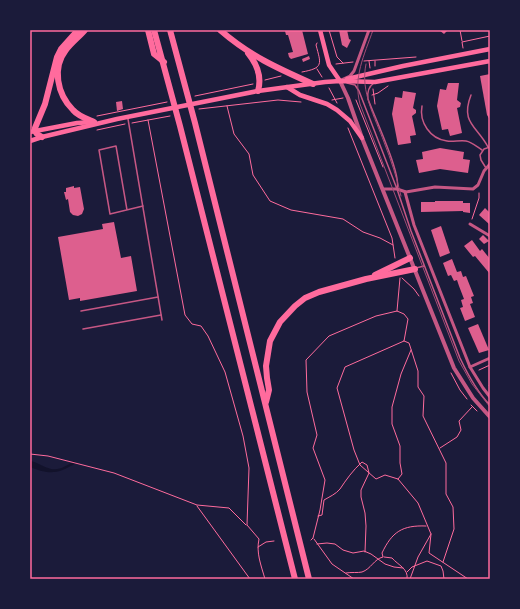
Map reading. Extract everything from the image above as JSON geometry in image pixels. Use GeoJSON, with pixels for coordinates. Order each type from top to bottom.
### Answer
{"type":"FeatureCollection","features":[{"type":"Feature","properties":{"kind":"highway"},"geometry":{"type":"LineString","coordinates":[[42,136],[32,132],[45,104],[56,56],[78,30]]}},
{"type":"Feature","properties":{"kind":"highway"},"geometry":{"type":"LineString","coordinates":[[85,30],[65,50],[59,63],[57,74],[60,88],[70,106],[76,113],[94,122]]}},
{"type":"Feature","properties":{"kind":"highway"},"geometry":{"type":"LineString","coordinates":[[148,30],[154,54],[164,62]]}},
{"type":"Feature","properties":{"kind":"highway"},"geometry":{"type":"LineString","coordinates":[[154,30],[164,62],[295,579]]}},
{"type":"Feature","properties":{"kind":"highway"},"geometry":{"type":"LineString","coordinates":[[170,30],[195,123],[309,579]]}},
{"type":"Feature","properties":{"kind":"highway"},"geometry":{"type":"LineString","coordinates":[[220,30],[246,50],[275,68],[313,84]]}},
{"type":"Feature","properties":{"kind":"highway"},"geometry":{"type":"LineString","coordinates":[[246,50],[257,65],[259,80],[258,91]]}},
{"type":"Feature","properties":{"kind":"highway"},"geometry":{"type":"LineString","coordinates":[[366,279],[410,258]]}},
{"type":"Feature","properties":{"kind":"highway"},"geometry":{"type":"LineString","coordinates":[[266,404],[269,390],[266,366],[269,347],[273,334],[294,306],[312,295],[366,279],[415,269]]}},
{"type":"Feature","properties":{"kind":"main road"},"geometry":{"type":"LineString","coordinates":[[321,32],[329,65],[340,81]]}},
{"type":"Feature","properties":{"kind":"main road"},"geometry":{"type":"LineString","coordinates":[[340,81],[377,71],[490,49]]}},
{"type":"Feature","properties":{"kind":"main road"},"geometry":{"type":"LineString","coordinates":[[32,132],[77,123],[128,117],[258,91],[340,81],[375,82],[490,61]]}},
{"type":"Feature","properties":{"kind":"main road"},"geometry":{"type":"LineString","coordinates":[[287,87],[300,96],[327,104],[337,110],[350,121],[362,138]]}},
{"type":"Feature","properties":{"kind":"main road"},"geometry":{"type":"LineString","coordinates":[[30,141],[42,136],[116,119]]}},
{"type":"Feature","properties":{"kind":"street"},"geometry":{"type":"LineString","coordinates":[[369,30],[354,71],[350,76],[340,81],[454,368],[473,398],[490,417]]}},
{"type":"Feature","properties":{"kind":"street"},"geometry":{"type":"LineString","coordinates":[[383,189],[397,189],[405,192],[435,187],[474,188],[480,183],[486,168],[490,164]]}},
{"type":"Feature","properties":{"kind":"street"},"geometry":{"type":"LineString","coordinates":[[405,192],[414,225],[470,367],[489,395]]}},
{"type":"Feature","properties":{"kind":"street"},"geometry":{"type":"LineString","coordinates":[[470,224],[490,236]]}},
{"type":"Feature","properties":{"kind":"street"},"geometry":{"type":"LineString","coordinates":[[470,367],[490,358]]}},
{"type":"Feature","properties":{"kind":"lane"},"geometry":{"type":"LineString","coordinates":[[340,81],[355,85],[359,91],[397,189],[424,266],[465,369],[477,389],[490,405]]}},
{"type":"Feature","properties":{"kind":"lane"},"geometry":{"type":"LineString","coordinates":[[375,82],[369,88],[367,94],[368,99],[394,168],[398,184],[397,189]]}},
{"type":"Feature","properties":{"kind":"lane"},"geometry":{"type":"LineString","coordinates":[[471,95],[468,104],[468,118],[489,147],[482,150]]}},
{"type":"Feature","properties":{"kind":"lane"},"geometry":{"type":"LineString","coordinates":[[422,106],[421,113],[423,122],[435,136],[447,141],[462,140],[469,142],[482,150]]}},
{"type":"Feature","properties":{"kind":"lane"},"geometry":{"type":"LineString","coordinates":[[128,117],[162,320]]}},
{"type":"Feature","properties":{"kind":"lane"},"geometry":{"type":"LineString","coordinates":[[127,210],[116,146],[99,150],[110,214],[127,210],[143,206]]}},
{"type":"Feature","properties":{"kind":"lane"},"geometry":{"type":"LineString","coordinates":[[482,150],[480,157],[486,168]]}},
{"type":"Feature","properties":{"kind":"lane"},"geometry":{"type":"LineString","coordinates":[[415,269],[424,266]]}},
{"type":"Feature","properties":{"kind":"lane"},"geometry":{"type":"LineString","coordinates":[[81,311],[158,297]]}},
{"type":"Feature","properties":{"kind":"lane"},"geometry":{"type":"LineString","coordinates":[[83,329],[161,315]]}},
{"type":"Feature","properties":{"kind":"path"},"geometry":{"type":"LineString","coordinates":[[329,65],[344,63],[337,57],[330,30]]}},
{"type":"Feature","properties":{"kind":"path"},"geometry":{"type":"LineString","coordinates":[[460,30],[464,54]]}},
{"type":"Feature","properties":{"kind":"path"},"geometry":{"type":"LineString","coordinates":[[317,69],[320,60],[316,45],[321,32]]}},
{"type":"Feature","properties":{"kind":"path"},"geometry":{"type":"LineString","coordinates":[[462,42],[490,36]]}},
{"type":"Feature","properties":{"kind":"path"},"geometry":{"type":"LineString","coordinates":[[375,61],[376,66]]}},
{"type":"Feature","properties":{"kind":"path"},"geometry":{"type":"LineString","coordinates":[[301,102],[278,100],[227,106],[234,134],[249,154],[253,175],[270,201],[291,210],[343,219],[363,232],[394,245]]}},
{"type":"Feature","properties":{"kind":"path"},"geometry":{"type":"LineString","coordinates":[[356,100],[383,167]]}},
{"type":"Feature","properties":{"kind":"path"},"geometry":{"type":"LineString","coordinates":[[148,120],[185,315],[192,324],[201,326],[208,336],[225,372],[243,436],[249,468],[247,525]]}},
{"type":"Feature","properties":{"kind":"path"},"geometry":{"type":"LineString","coordinates":[[348,128],[392,238],[396,262]]}},
{"type":"Feature","properties":{"kind":"path"},"geometry":{"type":"LineString","coordinates":[[470,224],[479,198],[479,193]]}},
{"type":"Feature","properties":{"kind":"path"},"geometry":{"type":"LineString","coordinates":[[397,311],[401,276]]}},
{"type":"Feature","properties":{"kind":"path"},"geometry":{"type":"LineString","coordinates":[[311,540],[313,538],[318,516],[324,480],[313,448],[317,435],[307,392],[306,360],[329,336],[376,316],[397,311],[404,314],[408,319],[404,341]]}},
{"type":"Feature","properties":{"kind":"path"},"geometry":{"type":"LineString","coordinates":[[404,341],[409,343],[418,372],[418,387],[424,396],[423,416],[446,463],[446,494],[453,507],[454,529],[443,562]]}},
{"type":"Feature","properties":{"kind":"path"},"geometry":{"type":"LineString","coordinates":[[404,341],[345,368],[337,388],[354,450],[360,464],[376,479],[385,475],[398,479],[418,503],[431,534],[429,553],[468,579]]}},
{"type":"Feature","properties":{"kind":"path"},"geometry":{"type":"LineString","coordinates":[[398,479],[402,474],[400,463],[400,446],[392,424],[392,407],[401,374],[411,349]]}},
{"type":"Feature","properties":{"kind":"path"},"geometry":{"type":"LineString","coordinates":[[479,370],[490,365]]}},
{"type":"Feature","properties":{"kind":"path"},"geometry":{"type":"LineString","coordinates":[[439,449],[457,437],[461,430],[459,421],[473,407]]}},
{"type":"Feature","properties":{"kind":"path"},"geometry":{"type":"LineString","coordinates":[[30,454],[48,456],[114,473],[197,505],[229,508],[259,539],[257,548],[258,555],[265,579]]}},
{"type":"Feature","properties":{"kind":"path"},"geometry":{"type":"LineString","coordinates":[[318,516],[322,515],[324,500],[339,490],[352,472],[362,462],[366,465],[369,473],[361,490],[366,526],[365,552]]}},
{"type":"Feature","properties":{"kind":"path"},"geometry":{"type":"LineString","coordinates":[[197,505],[250,579]]}},
{"type":"Feature","properties":{"kind":"path"},"geometry":{"type":"LineString","coordinates":[[383,557],[383,550],[396,532],[416,526],[427,526]]}},
{"type":"Feature","properties":{"kind":"path"},"geometry":{"type":"LineString","coordinates":[[410,579],[418,558],[431,534]]}},
{"type":"Feature","properties":{"kind":"path"},"geometry":{"type":"LineString","coordinates":[[313,538],[332,564],[354,579]]}},
{"type":"Feature","properties":{"kind":"path"},"geometry":{"type":"LineString","coordinates":[[257,548],[266,542],[274,541]]}},
{"type":"Feature","properties":{"kind":"path"},"geometry":{"type":"LineString","coordinates":[[317,544],[336,544],[343,550],[353,553],[365,552],[378,558],[385,564],[403,568]]}},
{"type":"Feature","properties":{"kind":"path"},"geometry":{"type":"LineString","coordinates":[[346,573],[363,572],[378,558],[383,557],[392,558],[403,568],[407,572],[407,579]]}},
{"type":"Feature","properties":{"kind":"path"},"geometry":{"type":"LineString","coordinates":[[407,572],[412,567],[427,561],[441,566],[444,579]]}},
{"type":"Feature","properties":{"kind":"shaded area"},"geometry":{"type":"Polygon","coordinates":[[[30,461],[52,469],[62,468],[74,461],[76,463],[59,471],[49,472],[30,467],[30,461]]]}},
{"type":"Feature","properties":{"kind":"building"},"geometry":{"type":"Polygon","coordinates":[[[302,30],[308,54],[291,59],[289,57],[288,53],[293,52],[288,35],[286,35],[285,31],[302,30]]]}},
{"type":"Feature","properties":{"kind":"building"},"geometry":{"type":"Polygon","coordinates":[[[339,30],[347,30],[349,39],[351,40],[347,48],[342,45],[339,30]]]}},
{"type":"Feature","properties":{"kind":"building"},"geometry":{"type":"Polygon","coordinates":[[[439,30],[448,30],[444,34],[439,30]]]}},
{"type":"Feature","properties":{"kind":"building"},"geometry":{"type":"Polygon","coordinates":[[[309,56],[310,59],[303,62],[302,59],[309,56]]]}},
{"type":"Feature","properties":{"kind":"building"},"geometry":{"type":"Polygon","coordinates":[[[490,74],[490,120],[487,115],[480,76],[490,74]]]}},
{"type":"Feature","properties":{"kind":"building"},"geometry":{"type":"Polygon","coordinates":[[[448,83],[459,83],[457,100],[461,103],[460,107],[457,108],[462,133],[450,136],[448,129],[442,130],[437,106],[440,89],[446,90],[448,83]]]}},
{"type":"Feature","properties":{"kind":"building"},"geometry":{"type":"Polygon","coordinates":[[[403,91],[416,93],[413,108],[416,110],[416,113],[412,116],[416,135],[410,136],[411,143],[398,145],[392,114],[395,97],[402,98],[403,91]]]}},
{"type":"Feature","properties":{"kind":"building"},"geometry":{"type":"Polygon","coordinates":[[[122,101],[123,109],[117,111],[116,102],[122,101]]]}},
{"type":"Feature","properties":{"kind":"building"},"geometry":{"type":"Polygon","coordinates":[[[440,148],[464,152],[463,159],[470,160],[468,173],[440,169],[419,173],[416,160],[423,159],[422,152],[440,148]]]}},
{"type":"Feature","properties":{"kind":"building"},"geometry":{"type":"Polygon","coordinates":[[[74,186],[74,188],[80,187],[84,209],[82,214],[78,216],[73,215],[70,212],[68,199],[66,200],[64,192],[66,192],[66,188],[74,186]]]}},
{"type":"Feature","properties":{"kind":"building"},"geometry":{"type":"Polygon","coordinates":[[[463,201],[463,203],[470,203],[470,213],[463,211],[421,212],[421,202],[463,201]]]}},
{"type":"Feature","properties":{"kind":"building"},"geometry":{"type":"Polygon","coordinates":[[[485,208],[490,213],[489,224],[479,215],[485,208]]]}},
{"type":"Feature","properties":{"kind":"building"},"geometry":{"type":"Polygon","coordinates":[[[114,222],[121,258],[131,256],[137,291],[80,301],[80,298],[69,300],[58,237],[103,229],[102,224],[114,222]]]}},
{"type":"Feature","properties":{"kind":"building"},"geometry":{"type":"Polygon","coordinates":[[[441,226],[450,253],[440,257],[431,230],[441,226]]]}},
{"type":"Feature","properties":{"kind":"building"},"geometry":{"type":"Polygon","coordinates":[[[483,235],[489,241],[484,244],[479,239],[483,235]]]}},
{"type":"Feature","properties":{"kind":"building"},"geometry":{"type":"Polygon","coordinates":[[[472,240],[480,251],[482,249],[490,259],[490,274],[475,256],[473,257],[464,246],[472,240]]]}},
{"type":"Feature","properties":{"kind":"building"},"geometry":{"type":"Polygon","coordinates":[[[452,259],[457,272],[461,271],[463,277],[466,276],[474,296],[471,297],[473,303],[470,304],[475,317],[465,321],[460,308],[463,307],[461,300],[464,299],[457,280],[454,281],[451,275],[448,276],[443,263],[452,259]]]}},
{"type":"Feature","properties":{"kind":"building"},"geometry":{"type":"Polygon","coordinates":[[[478,324],[489,350],[479,353],[468,328],[478,324]]]}},
{"type":"Feature","properties":{"kind":"tram line"},"geometry":{"type":"LineString","coordinates":[[373,30],[360,67],[358,85],[360,104],[459,361],[472,384],[490,407]]}},
{"type":"Feature","properties":{"kind":"tram line"},"geometry":{"type":"LineString","coordinates":[[366,64],[365,84],[369,104],[398,182],[401,196]]}}]}
